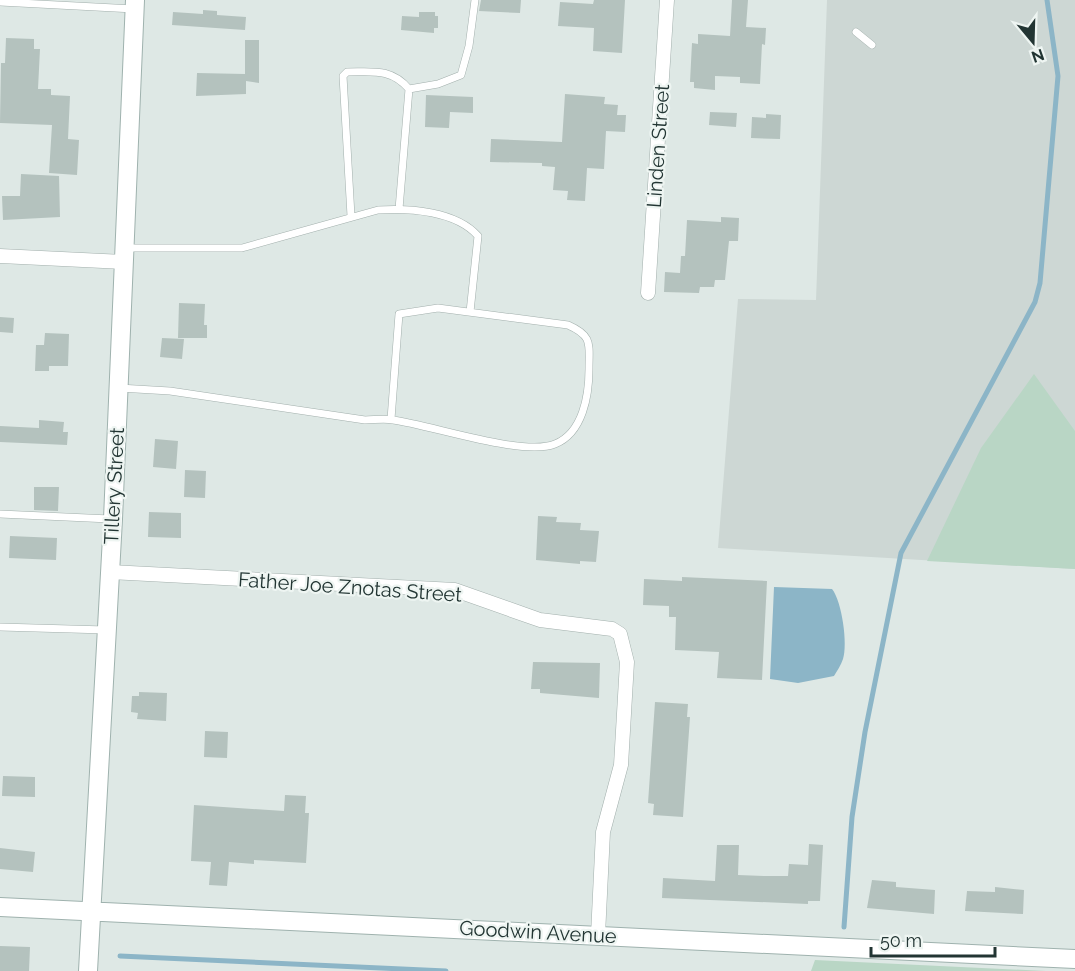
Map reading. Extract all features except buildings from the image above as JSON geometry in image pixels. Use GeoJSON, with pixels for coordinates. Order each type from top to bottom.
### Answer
{"type":"FeatureCollection","features":[{"type":"Feature","properties":{"kind":"street","name":"Linden Street"},"geometry":{"type":"LineString","coordinates":[[648,293],[667,0]]}},
{"type":"Feature","properties":{"kind":"street","name":"Tillery Street"},"geometry":{"type":"LineString","coordinates":[[88,971],[113,519],[135,5]]}},
{"type":"Feature","properties":{"kind":"street"},"geometry":{"type":"LineString","coordinates":[[0,256],[124,255]]}},
{"type":"Feature","properties":{"kind":"street","name":"Father Joe Znotas Street"},"geometry":{"type":"LineString","coordinates":[[110,572],[455,590],[540,620],[612,629],[620,634],[627,662],[621,765],[603,831],[598,935]]}},
{"type":"Feature","properties":{"kind":"street","name":"Goodwin Avenue"},"geometry":{"type":"LineString","coordinates":[[0,907],[1075,959]]}},
{"type":"Feature","properties":{"kind":"lane"},"geometry":{"type":"LineString","coordinates":[[409,89],[438,84],[461,75],[475,0]]}},
{"type":"Feature","properties":{"kind":"lane"},"geometry":{"type":"LineString","coordinates":[[0,2],[135,5]]}},
{"type":"Feature","properties":{"kind":"lane"},"geometry":{"type":"LineString","coordinates":[[856,32],[872,45]]}},
{"type":"Feature","properties":{"kind":"lane"},"geometry":{"type":"LineString","coordinates":[[351,216],[343,76],[347,72],[385,72],[399,78],[409,89],[399,209]]}},
{"type":"Feature","properties":{"kind":"lane"},"geometry":{"type":"LineString","coordinates":[[124,255],[242,248],[325,226],[351,216],[399,209],[449,218],[469,225],[478,236],[470,312]]}},
{"type":"Feature","properties":{"kind":"lane"},"geometry":{"type":"LineString","coordinates":[[119,388],[170,391],[365,420],[391,419],[529,448],[554,445],[566,438],[580,420],[589,379],[589,339],[583,332],[568,325],[470,312],[438,308],[399,314],[391,419]]}},
{"type":"Feature","properties":{"kind":"lane"},"geometry":{"type":"LineString","coordinates":[[0,514],[113,519]]}},
{"type":"Feature","properties":{"kind":"lane"},"geometry":{"type":"LineString","coordinates":[[0,627],[106,630]]}},
{"type":"Feature","properties":{"kind":"shaded area"},"geometry":{"type":"Polygon","coordinates":[[[827,0],[1075,0],[1075,569],[718,548],[738,299],[816,300],[827,0]]]}},
{"type":"Feature","properties":{"kind":"green space"},"geometry":{"type":"Polygon","coordinates":[[[1034,374],[1075,431],[1075,569],[927,561],[981,448],[1034,374]]]}},
{"type":"Feature","properties":{"kind":"green space"},"geometry":{"type":"Polygon","coordinates":[[[815,960],[1046,971],[811,971],[815,960]]]}},
{"type":"Feature","properties":{"kind":"water"},"geometry":{"type":"Polygon","coordinates":[[[774,587],[832,589],[839,603],[845,644],[843,659],[834,676],[798,683],[770,679],[774,587]]]}},
{"type":"Feature","properties":{"kind":"waterway"},"geometry":{"type":"LineString","coordinates":[[844,927],[852,817],[865,732],[901,553],[1035,302],[1040,283],[1058,76],[1047,0]]}},
{"type":"Feature","properties":{"kind":"waterway"},"geometry":{"type":"LineString","coordinates":[[120,956],[446,971]]}}]}
